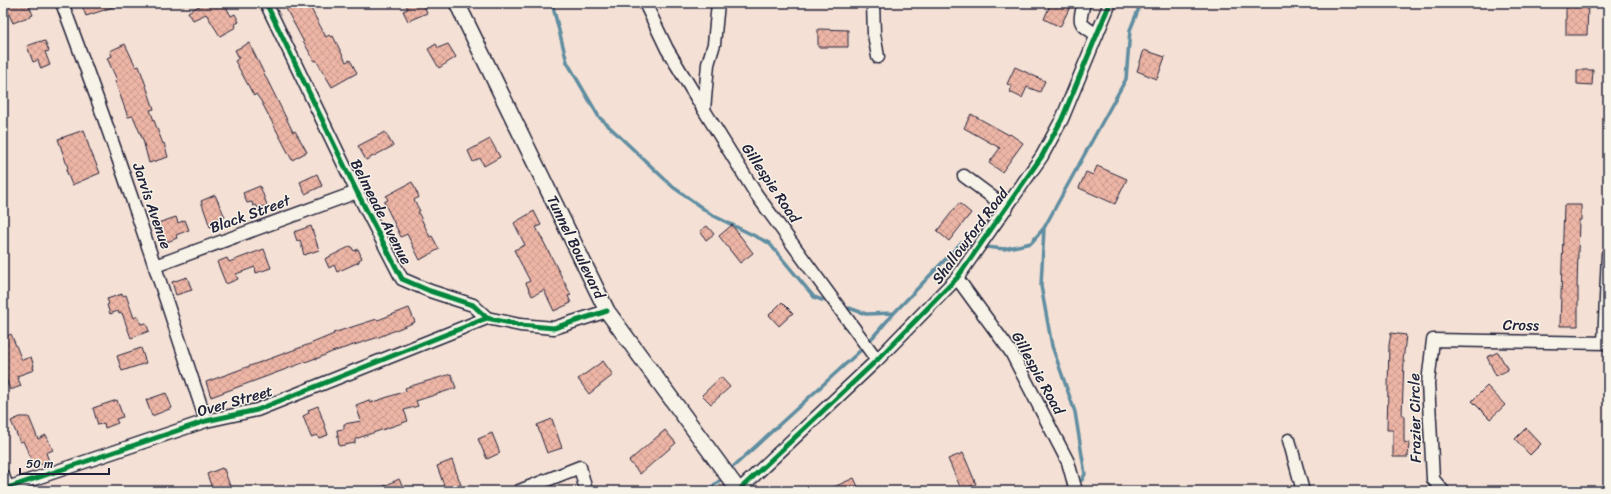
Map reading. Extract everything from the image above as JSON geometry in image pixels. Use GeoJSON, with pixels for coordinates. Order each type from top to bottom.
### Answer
{"type":"FeatureCollection","features":[{"type":"Feature","properties":{"kind":"main road","name":"Tunnel Boulevard"},"geometry":{"type":"LineString","coordinates":[[457,3],[607,311],[739,491]]}},
{"type":"Feature","properties":{"kind":"street","name":"Jarvis Avenue"},"geometry":{"type":"LineString","coordinates":[[62,3],[99,102],[206,422]]}},
{"type":"Feature","properties":{"kind":"street","name":"Belmeade Avenue"},"geometry":{"type":"LineString","coordinates":[[266,3],[356,192],[402,279],[430,291],[473,305],[487,318],[520,325],[554,328],[607,311]]}},
{"type":"Feature","properties":{"kind":"street","name":"Gillespie Road"},"geometry":{"type":"LineString","coordinates":[[645,3],[667,49],[756,194],[877,360]]}},
{"type":"Feature","properties":{"kind":"street"},"geometry":{"type":"LineString","coordinates":[[704,110],[708,64],[714,44],[718,3]]}},
{"type":"Feature","properties":{"kind":"street"},"geometry":{"type":"LineString","coordinates":[[873,3],[874,34],[878,57]]}},
{"type":"Feature","properties":{"kind":"street"},"geometry":{"type":"LineString","coordinates":[[1084,3],[1080,19],[1082,25],[1097,35]]}},
{"type":"Feature","properties":{"kind":"street","name":"Shallowford Road"},"geometry":{"type":"LineString","coordinates":[[739,491],[877,360],[957,278],[1042,156],[1062,119],[1110,3]]}},
{"type":"Feature","properties":{"kind":"street"},"geometry":{"type":"LineString","coordinates":[[964,176],[1007,208]]}},
{"type":"Feature","properties":{"kind":"street","name":"Black Street"},"geometry":{"type":"LineString","coordinates":[[155,266],[356,192]]}},
{"type":"Feature","properties":{"kind":"street"},"geometry":{"type":"LineString","coordinates":[[1606,343],[1608,254]]}},
{"type":"Feature","properties":{"kind":"street","name":"Gillespie Road"},"geometry":{"type":"LineString","coordinates":[[957,278],[1011,352],[1068,462],[1076,491]]}},
{"type":"Feature","properties":{"kind":"street","name":"Over Street"},"geometry":{"type":"LineString","coordinates":[[8,489],[206,422],[257,410],[487,318]]}},
{"type":"Feature","properties":{"kind":"street","name":"Cross"},"geometry":{"type":"LineString","coordinates":[[1433,340],[1606,343]]}},
{"type":"Feature","properties":{"kind":"street","name":"Frazier Circle"},"geometry":{"type":"LineString","coordinates":[[1433,340],[1428,383],[1433,479],[1443,491]]}},
{"type":"Feature","properties":{"kind":"street"},"geometry":{"type":"LineString","coordinates":[[1288,440],[1303,491]]}},
{"type":"Feature","properties":{"kind":"street"},"geometry":{"type":"LineString","coordinates":[[519,491],[580,467],[586,491]]}},
{"type":"Feature","properties":{"kind":"street"},"geometry":{"type":"LineString","coordinates":[[3,476],[8,489]]}},
{"type":"Feature","properties":{"kind":"building"},"geometry":{"type":"Polygon","coordinates":[[[4,3],[28,3],[33,15],[13,23],[4,3]]]}},
{"type":"Feature","properties":{"kind":"building"},"geometry":{"type":"Polygon","coordinates":[[[81,3],[118,3],[119,5],[86,16],[81,3]]]}},
{"type":"Feature","properties":{"kind":"building"},"geometry":{"type":"Polygon","coordinates":[[[205,3],[224,3],[231,16],[235,14],[239,22],[235,24],[236,27],[220,36],[206,14],[193,20],[188,12],[205,3]]]}},
{"type":"Feature","properties":{"kind":"building"},"geometry":{"type":"Polygon","coordinates":[[[283,3],[308,3],[326,37],[329,35],[331,37],[333,36],[346,62],[350,60],[357,73],[332,87],[316,60],[314,61],[283,3]]]}},
{"type":"Feature","properties":{"kind":"building"},"geometry":{"type":"Polygon","coordinates":[[[405,3],[423,3],[427,13],[408,21],[403,11],[408,9],[405,3]]]}},
{"type":"Feature","properties":{"kind":"building"},"geometry":{"type":"Polygon","coordinates":[[[1051,3],[1072,3],[1060,27],[1044,19],[1051,3]]]}},
{"type":"Feature","properties":{"kind":"building"},"geometry":{"type":"Polygon","coordinates":[[[1566,3],[1588,3],[1587,35],[1566,35],[1566,3]]]}},
{"type":"Feature","properties":{"kind":"building"},"geometry":{"type":"Polygon","coordinates":[[[818,29],[848,30],[848,47],[818,47],[818,29]]]}},
{"type":"Feature","properties":{"kind":"building"},"geometry":{"type":"Polygon","coordinates":[[[45,41],[49,51],[45,52],[50,65],[41,69],[38,60],[33,62],[27,46],[45,41]]]}},
{"type":"Feature","properties":{"kind":"building"},"geometry":{"type":"Polygon","coordinates":[[[249,43],[293,132],[295,131],[307,152],[292,160],[261,101],[256,94],[254,96],[235,61],[239,58],[235,50],[249,43]]]}},
{"type":"Feature","properties":{"kind":"building"},"geometry":{"type":"Polygon","coordinates":[[[125,44],[136,67],[139,66],[154,109],[150,110],[163,144],[164,143],[168,157],[149,163],[143,140],[133,116],[128,117],[115,81],[117,80],[107,58],[112,56],[110,51],[125,44]]]}},
{"type":"Feature","properties":{"kind":"building"},"geometry":{"type":"Polygon","coordinates":[[[436,44],[438,48],[448,44],[456,57],[439,68],[428,49],[436,44]]]}},
{"type":"Feature","properties":{"kind":"building"},"geometry":{"type":"Polygon","coordinates":[[[1144,50],[1165,57],[1157,79],[1137,71],[1144,50]]]}},
{"type":"Feature","properties":{"kind":"building"},"geometry":{"type":"Polygon","coordinates":[[[1015,67],[1045,81],[1040,92],[1027,87],[1022,98],[1010,92],[1012,86],[1007,84],[1015,67]]]}},
{"type":"Feature","properties":{"kind":"building"},"geometry":{"type":"Polygon","coordinates":[[[1577,70],[1593,70],[1592,85],[1577,84],[1577,70]]]}},
{"type":"Feature","properties":{"kind":"building"},"geometry":{"type":"Polygon","coordinates":[[[971,114],[1009,135],[1010,134],[1023,143],[1002,172],[989,163],[1000,148],[964,128],[971,114]]]}},
{"type":"Feature","properties":{"kind":"building"},"geometry":{"type":"Polygon","coordinates":[[[84,130],[89,147],[100,173],[72,185],[66,170],[68,168],[58,139],[84,130]]]}},
{"type":"Feature","properties":{"kind":"building"},"geometry":{"type":"Polygon","coordinates":[[[385,132],[393,146],[366,160],[358,146],[385,132]]]}},
{"type":"Feature","properties":{"kind":"building"},"geometry":{"type":"Polygon","coordinates":[[[490,139],[500,157],[484,166],[480,158],[473,162],[468,151],[490,139]]]}},
{"type":"Feature","properties":{"kind":"building"},"geometry":{"type":"Polygon","coordinates":[[[1097,166],[1127,179],[1115,204],[1079,188],[1086,172],[1093,175],[1097,166]]]}},
{"type":"Feature","properties":{"kind":"building"},"geometry":{"type":"Polygon","coordinates":[[[317,174],[322,186],[305,194],[300,182],[317,174]]]}},
{"type":"Feature","properties":{"kind":"building"},"geometry":{"type":"Polygon","coordinates":[[[412,182],[419,197],[414,200],[420,211],[418,212],[430,237],[432,236],[439,249],[420,260],[407,234],[401,237],[384,202],[388,200],[386,196],[412,182]]]}},
{"type":"Feature","properties":{"kind":"building"},"geometry":{"type":"Polygon","coordinates":[[[260,186],[267,205],[258,208],[256,205],[253,206],[252,202],[247,203],[243,193],[260,186]]]}},
{"type":"Feature","properties":{"kind":"building"},"geometry":{"type":"Polygon","coordinates":[[[215,195],[225,217],[217,219],[219,224],[210,227],[201,201],[215,195]]]}},
{"type":"Feature","properties":{"kind":"building"},"geometry":{"type":"Polygon","coordinates":[[[959,203],[971,213],[949,241],[937,231],[959,203]]]}},
{"type":"Feature","properties":{"kind":"building"},"geometry":{"type":"Polygon","coordinates":[[[1564,205],[1581,205],[1581,220],[1579,220],[1577,287],[1578,326],[1560,326],[1564,205]]]}},
{"type":"Feature","properties":{"kind":"building"},"geometry":{"type":"Polygon","coordinates":[[[534,211],[541,225],[536,227],[571,295],[568,296],[571,303],[554,311],[544,290],[532,296],[526,283],[530,281],[514,250],[525,245],[514,223],[534,211]]]}},
{"type":"Feature","properties":{"kind":"building"},"geometry":{"type":"Polygon","coordinates":[[[176,217],[178,223],[185,220],[189,230],[176,235],[177,238],[167,242],[166,239],[164,240],[158,223],[176,217]]]}},
{"type":"Feature","properties":{"kind":"building"},"geometry":{"type":"Polygon","coordinates":[[[732,225],[753,253],[740,263],[719,236],[732,225]]]}},
{"type":"Feature","properties":{"kind":"building"},"geometry":{"type":"Polygon","coordinates":[[[311,226],[319,250],[304,255],[300,240],[297,241],[294,232],[311,226]]]}},
{"type":"Feature","properties":{"kind":"building"},"geometry":{"type":"Polygon","coordinates":[[[707,226],[714,234],[706,240],[700,231],[707,226]]]}},
{"type":"Feature","properties":{"kind":"building"},"geometry":{"type":"Polygon","coordinates":[[[351,246],[354,251],[358,249],[362,258],[359,262],[337,272],[334,265],[329,268],[325,259],[351,246]]]}},
{"type":"Feature","properties":{"kind":"building"},"geometry":{"type":"Polygon","coordinates":[[[264,249],[271,268],[256,273],[255,267],[236,274],[238,279],[226,284],[217,262],[227,258],[229,262],[264,249]]]}},
{"type":"Feature","properties":{"kind":"building"},"geometry":{"type":"Polygon","coordinates":[[[187,277],[192,290],[176,295],[172,282],[187,277]]]}},
{"type":"Feature","properties":{"kind":"building"},"geometry":{"type":"Polygon","coordinates":[[[122,294],[122,296],[126,295],[134,318],[138,316],[141,324],[146,323],[149,331],[131,338],[122,313],[119,314],[118,311],[110,314],[107,299],[122,294]]]}},
{"type":"Feature","properties":{"kind":"building"},"geometry":{"type":"Polygon","coordinates":[[[782,302],[793,313],[779,326],[769,315],[782,302]]]}},
{"type":"Feature","properties":{"kind":"building"},"geometry":{"type":"Polygon","coordinates":[[[409,308],[415,322],[379,337],[332,352],[211,397],[206,382],[310,344],[334,334],[333,333],[377,319],[378,320],[409,308]]]}},
{"type":"Feature","properties":{"kind":"building"},"geometry":{"type":"Polygon","coordinates":[[[1391,333],[1406,335],[1403,361],[1402,415],[1404,415],[1404,442],[1409,443],[1408,457],[1393,457],[1393,430],[1387,430],[1389,345],[1391,333]]]}},
{"type":"Feature","properties":{"kind":"building"},"geometry":{"type":"Polygon","coordinates":[[[11,334],[22,360],[31,357],[34,370],[17,376],[21,386],[10,390],[3,370],[3,338],[11,334]]]}},
{"type":"Feature","properties":{"kind":"building"},"geometry":{"type":"Polygon","coordinates":[[[141,348],[146,363],[122,371],[117,356],[141,348]]]}},
{"type":"Feature","properties":{"kind":"building"},"geometry":{"type":"Polygon","coordinates":[[[1498,352],[1508,370],[1496,376],[1487,357],[1498,352]]]}},
{"type":"Feature","properties":{"kind":"building"},"geometry":{"type":"Polygon","coordinates":[[[603,361],[613,375],[589,394],[578,379],[603,361]]]}},
{"type":"Feature","properties":{"kind":"building"},"geometry":{"type":"Polygon","coordinates":[[[451,374],[456,388],[416,401],[418,406],[404,410],[408,421],[355,439],[355,443],[339,446],[337,430],[344,429],[344,424],[361,421],[356,405],[369,400],[370,403],[406,391],[405,388],[451,374]]]}},
{"type":"Feature","properties":{"kind":"building"},"geometry":{"type":"Polygon","coordinates":[[[721,377],[730,387],[711,404],[702,395],[721,377]]]}},
{"type":"Feature","properties":{"kind":"building"},"geometry":{"type":"Polygon","coordinates":[[[1487,386],[1505,405],[1490,419],[1472,401],[1487,386]]]}},
{"type":"Feature","properties":{"kind":"building"},"geometry":{"type":"Polygon","coordinates":[[[166,393],[172,408],[152,416],[146,400],[166,393]]]}},
{"type":"Feature","properties":{"kind":"building"},"geometry":{"type":"Polygon","coordinates":[[[117,400],[123,417],[116,419],[118,423],[105,428],[104,423],[98,425],[93,408],[117,400]]]}},
{"type":"Feature","properties":{"kind":"building"},"geometry":{"type":"Polygon","coordinates":[[[318,406],[328,435],[319,438],[317,435],[311,437],[303,416],[309,413],[308,410],[318,406]]]}},
{"type":"Feature","properties":{"kind":"building"},"geometry":{"type":"Polygon","coordinates":[[[20,417],[29,417],[38,439],[46,435],[53,450],[46,453],[49,461],[35,467],[23,441],[20,442],[11,421],[20,417]]]}},
{"type":"Feature","properties":{"kind":"building"},"geometry":{"type":"Polygon","coordinates":[[[552,419],[562,448],[547,453],[537,425],[552,419]]]}},
{"type":"Feature","properties":{"kind":"building"},"geometry":{"type":"Polygon","coordinates":[[[1526,428],[1541,444],[1530,455],[1515,439],[1526,428]]]}},
{"type":"Feature","properties":{"kind":"building"},"geometry":{"type":"Polygon","coordinates":[[[665,430],[676,443],[640,474],[629,461],[665,430]]]}},
{"type":"Feature","properties":{"kind":"building"},"geometry":{"type":"Polygon","coordinates":[[[492,433],[500,453],[487,459],[478,439],[492,433]]]}},
{"type":"Feature","properties":{"kind":"building"},"geometry":{"type":"Polygon","coordinates":[[[963,453],[976,484],[962,491],[948,459],[963,453]]]}},
{"type":"Feature","properties":{"kind":"building"},"geometry":{"type":"Polygon","coordinates":[[[452,460],[461,485],[446,491],[437,466],[452,460]]]}},
{"type":"Feature","properties":{"kind":"building"},"geometry":{"type":"Polygon","coordinates":[[[222,468],[224,469],[231,489],[225,491],[213,491],[207,474],[222,468]]]}},
{"type":"Feature","properties":{"kind":"building"},"geometry":{"type":"Polygon","coordinates":[[[854,478],[860,491],[825,491],[854,478]]]}},
{"type":"Feature","properties":{"kind":"building"},"geometry":{"type":"Polygon","coordinates":[[[399,479],[405,491],[374,491],[399,479]]]}},
{"type":"Feature","properties":{"kind":"waterway"},"geometry":{"type":"LineString","coordinates":[[552,3],[567,62],[599,117],[673,187],[712,215],[769,243],[814,297],[822,300]]}},
{"type":"Feature","properties":{"kind":"waterway"},"geometry":{"type":"LineString","coordinates":[[986,247],[1004,249],[1031,243],[1044,228],[1126,79],[1130,30],[1141,3]]}},
{"type":"Feature","properties":{"kind":"waterway"},"geometry":{"type":"LineString","coordinates":[[1044,228],[1041,286],[1052,346],[1075,412],[1085,474],[1082,480]]}},
{"type":"Feature","properties":{"kind":"waterway"},"geometry":{"type":"LineString","coordinates":[[872,338],[961,243],[974,245]]}},
{"type":"Feature","properties":{"kind":"waterway"},"geometry":{"type":"LineString","coordinates":[[849,308],[866,314],[894,313]]}},
{"type":"Feature","properties":{"kind":"waterway"},"geometry":{"type":"LineString","coordinates":[[734,466],[861,350]]}},
{"type":"Feature","properties":{"kind":"waterway"},"geometry":{"type":"LineString","coordinates":[[707,491],[719,481]]}},
{"type":"Feature","properties":{"kind":"cycle path"},"geometry":{"type":"LineString","coordinates":[[266,3],[357,192],[402,279],[430,291],[473,305],[487,318],[520,325],[554,328],[607,311]]}},
{"type":"Feature","properties":{"kind":"cycle path"},"geometry":{"type":"LineString","coordinates":[[738,491],[877,360],[957,278],[1042,156],[1062,119],[1110,3]]}},
{"type":"Feature","properties":{"kind":"cycle path"},"geometry":{"type":"LineString","coordinates":[[7,488],[206,421],[257,410],[487,318]]}}]}
